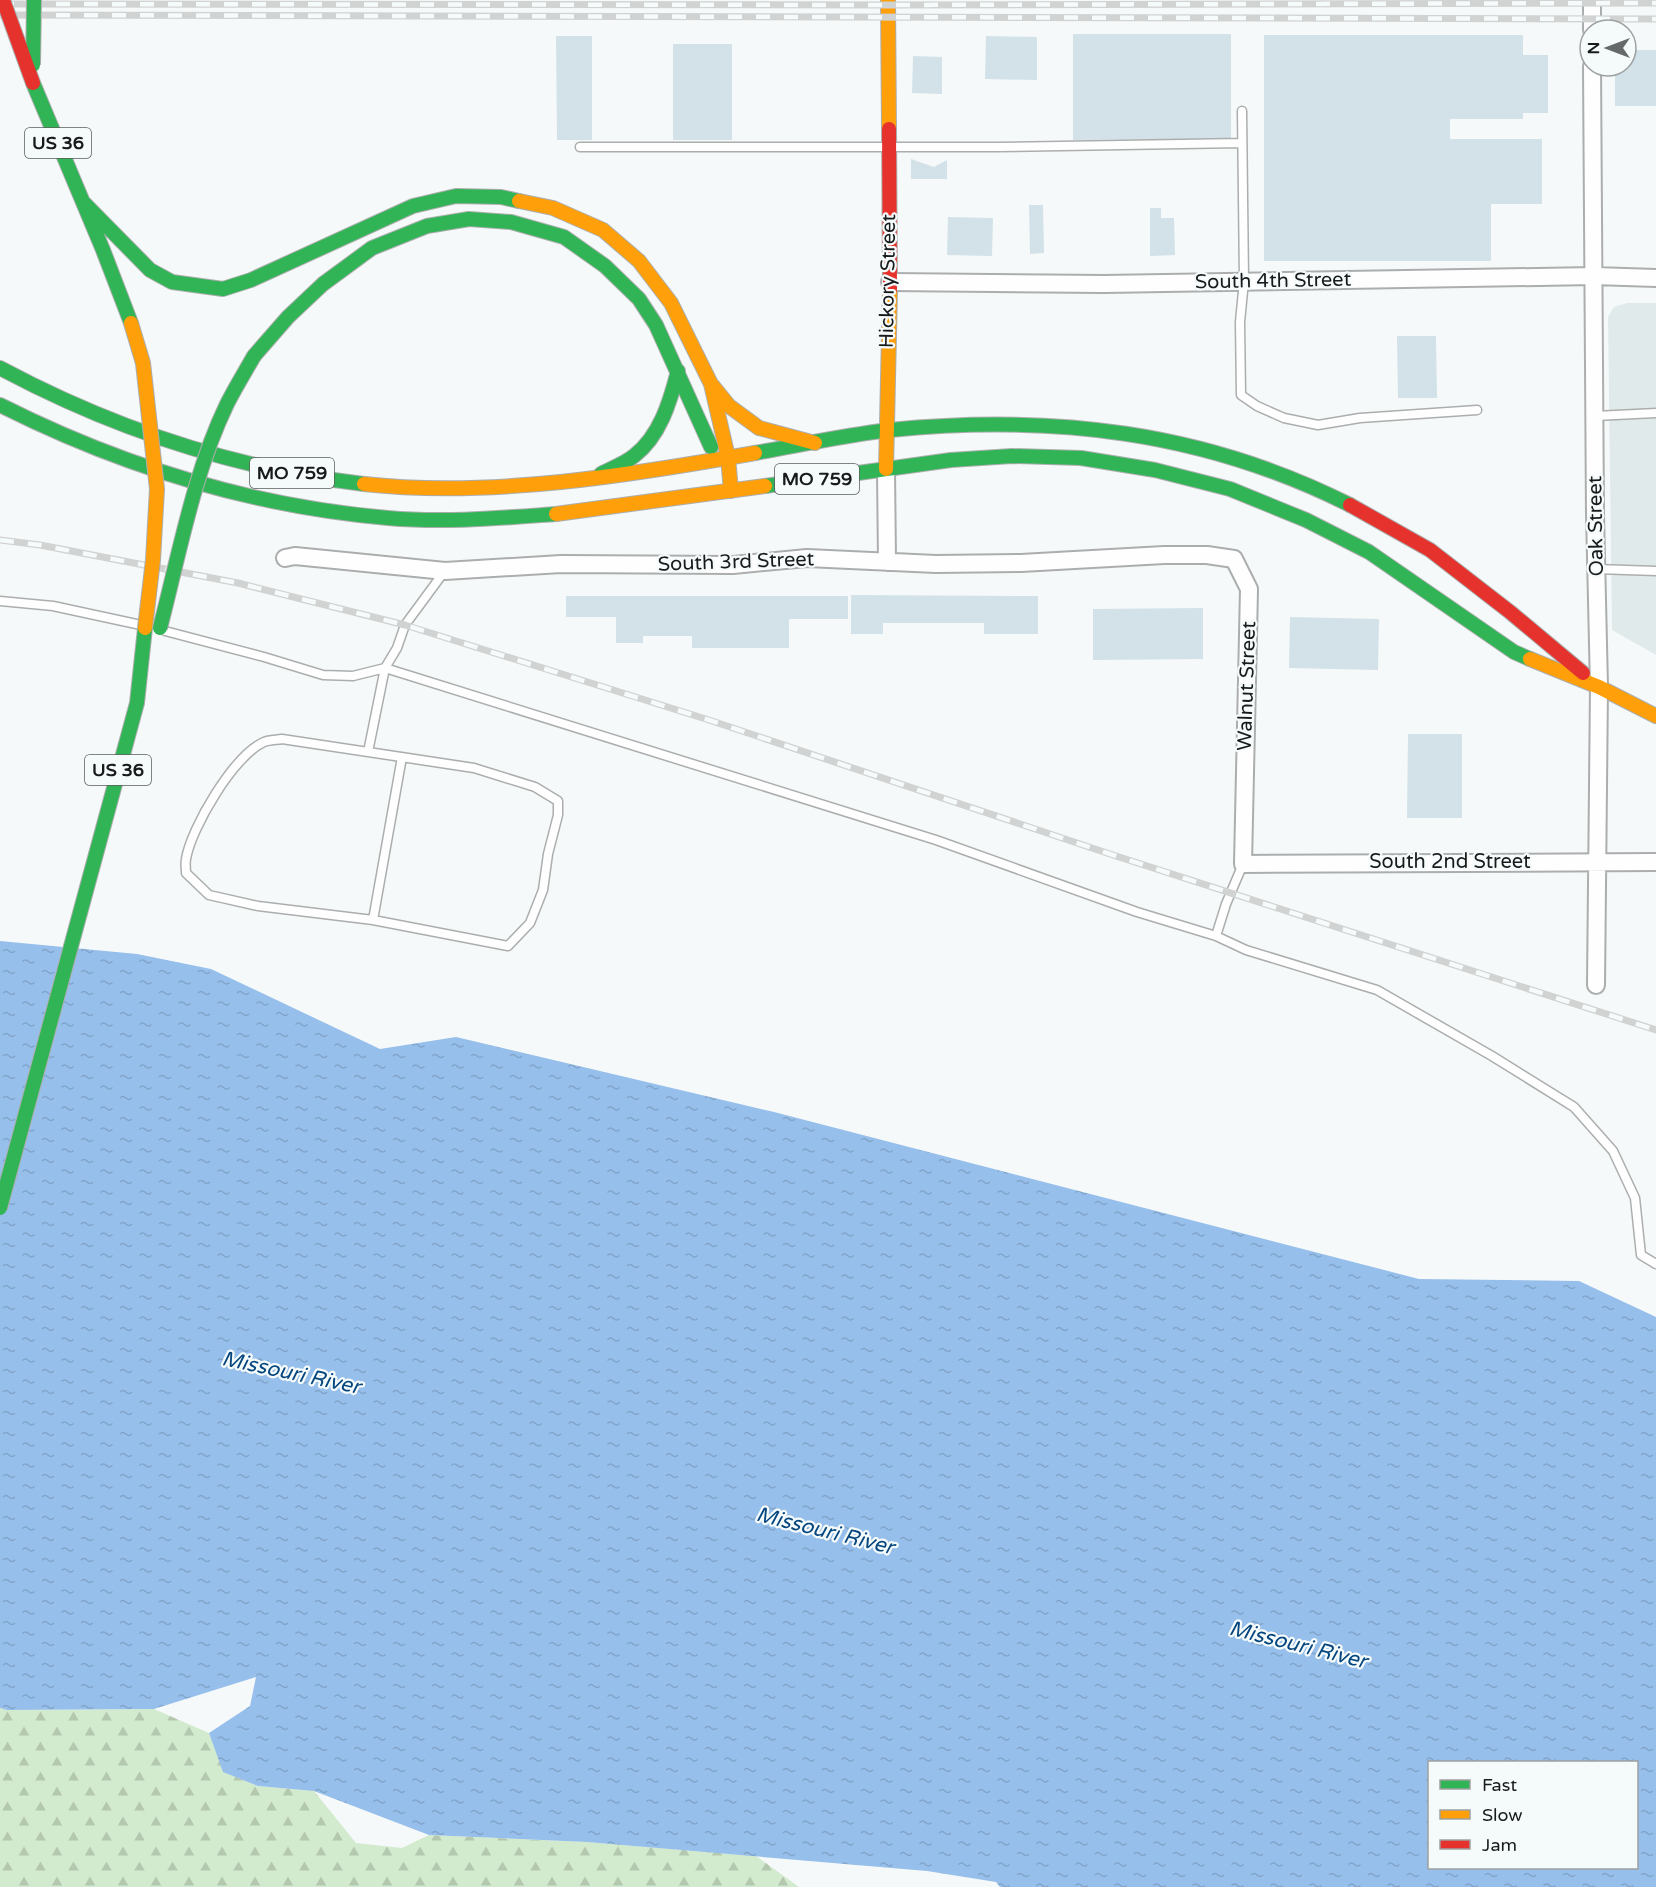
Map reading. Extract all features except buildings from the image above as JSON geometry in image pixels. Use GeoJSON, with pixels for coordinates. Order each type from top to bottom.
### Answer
{"type":"FeatureCollection","features":[{"type":"Feature","properties":{"kind":"main road","name":"US 36"},"geometry":{"type":"LineString","coordinates":[[0,1208],[137,703],[153,560],[157,489],[143,363],[131,323],[84,203],[33,83],[3,0]]}},
{"type":"Feature","properties":{"kind":"main road"},"geometry":{"type":"LineString","coordinates":[[33,83],[34,0]]}},
{"type":"Feature","properties":{"kind":"main road","name":"Hickory Street"},"geometry":{"type":"LineString","coordinates":[[886,469],[890,282],[888,0]]}},
{"type":"Feature","properties":{"kind":"main road"},"geometry":{"type":"LineString","coordinates":[[84,203],[150,270],[172,282],[223,289],[251,280],[413,206],[456,196],[501,197],[553,208],[603,231],[639,261],[671,303],[711,384],[729,406],[759,428],[815,443]]}},
{"type":"Feature","properties":{"kind":"main road"},"geometry":{"type":"LineString","coordinates":[[137,703],[172,588],[197,486],[227,404],[254,356],[288,317],[323,284],[372,248],[427,226],[469,219],[511,222],[564,237],[605,266],[639,299],[656,326],[722,458]]}},
{"type":"Feature","properties":{"kind":"main road","name":"MO 759"},"geometry":{"type":"LineString","coordinates":[[0,368],[91,414],[174,444],[260,467],[333,479],[406,487],[481,487],[722,458],[886,431],[1022,424],[1116,431],[1204,448],[1268,470],[1351,505],[1422,544],[1527,624],[1599,687]]}},
{"type":"Feature","properties":{"kind":"main road"},"geometry":{"type":"LineString","coordinates":[[602,474],[635,456],[654,434],[670,404],[678,371]]}},
{"type":"Feature","properties":{"kind":"main road"},"geometry":{"type":"LineString","coordinates":[[711,384],[722,458],[731,491]]}},
{"type":"Feature","properties":{"kind":"main road","name":"MO 759"},"geometry":{"type":"LineString","coordinates":[[0,405],[53,432],[130,462],[233,494],[312,509],[389,518],[467,520],[564,514],[951,460],[1012,456],[1081,458],[1155,470],[1230,489],[1306,520],[1369,552],[1514,652],[1599,687],[1656,716]]}},
{"type":"Feature","properties":{"kind":"street"},"geometry":{"type":"LineString","coordinates":[[1592,0],[1592,18]]}},
{"type":"Feature","properties":{"kind":"street","name":"Oak Street"},"geometry":{"type":"LineString","coordinates":[[1592,78],[1599,687],[1596,985]]}},
{"type":"Feature","properties":{"kind":"street","name":"South 4th Street"},"geometry":{"type":"LineString","coordinates":[[890,282],[1104,284],[1594,276],[1656,278]]}},
{"type":"Feature","properties":{"kind":"street","name":"Hickory Street"},"geometry":{"type":"LineString","coordinates":[[886,469],[887,562]]}},
{"type":"Feature","properties":{"kind":"street","name":"South 3rd Street"},"geometry":{"type":"LineString","coordinates":[[285,558],[295,556],[445,571],[561,564],[733,565],[807,558],[936,564],[1022,563],[1099,557],[1186,555]]}},
{"type":"Feature","properties":{"kind":"street","name":"Walnut Street"},"geometry":{"type":"LineString","coordinates":[[1186,555],[1207,555],[1234,560],[1250,589],[1243,864]]}},
{"type":"Feature","properties":{"kind":"street","name":"South 2nd Street"},"geometry":{"type":"LineString","coordinates":[[1243,864],[1656,862]]}},
{"type":"Feature","properties":{"kind":"lane"},"geometry":{"type":"LineString","coordinates":[[1242,111],[1244,281],[1240,322],[1241,395],[1257,406],[1284,418],[1318,425],[1360,418],[1477,410]]}},
{"type":"Feature","properties":{"kind":"lane"},"geometry":{"type":"LineString","coordinates":[[580,147],[889,147],[1242,143]]}},
{"type":"Feature","properties":{"kind":"lane"},"geometry":{"type":"LineString","coordinates":[[1595,416],[1656,413]]}},
{"type":"Feature","properties":{"kind":"lane"},"geometry":{"type":"LineString","coordinates":[[1596,569],[1656,571]]}},
{"type":"Feature","properties":{"kind":"lane"},"geometry":{"type":"LineString","coordinates":[[368,752],[386,668],[397,648],[405,625],[445,571]]}},
{"type":"Feature","properties":{"kind":"lane"},"geometry":{"type":"LineString","coordinates":[[0,601],[53,606],[116,618],[323,675],[353,676],[386,668],[936,840],[1137,912],[1216,936],[1246,950],[1377,990],[1492,1056],[1574,1107],[1613,1151],[1635,1198],[1641,1255],[1656,1264]]}},
{"type":"Feature","properties":{"kind":"lane"},"geometry":{"type":"LineString","coordinates":[[282,739],[402,757],[474,768],[535,787],[558,801],[558,815],[548,854],[543,890],[530,923],[508,946],[374,920],[258,906],[209,895],[186,873],[186,859],[201,818],[224,779],[248,754],[264,742],[282,739]]}},
{"type":"Feature","properties":{"kind":"lane"},"geometry":{"type":"LineString","coordinates":[[374,920],[402,757]]}},
{"type":"Feature","properties":{"kind":"lane"},"geometry":{"type":"LineString","coordinates":[[1216,936],[1226,904],[1243,864]]}},
{"type":"Feature","properties":{"kind":"shaded area"},"geometry":{"type":"Polygon","coordinates":[[[1627,303],[1656,303],[1656,655],[1612,630],[1608,317],[1614,307],[1627,303]]]}},
{"type":"Feature","properties":{"kind":"green space"},"geometry":{"type":"Polygon","coordinates":[[[0,1708],[8,1710],[154,1709],[209,1733],[224,1772],[258,1786],[314,1791],[356,1843],[402,1848],[429,1835],[587,1842],[756,1856],[799,1887],[0,1887],[0,1708]]]}},
{"type":"Feature","properties":{"kind":"water","name":"Missouri River"},"geometry":{"type":"Polygon","coordinates":[[[0,941],[137,954],[211,969],[380,1049],[456,1037],[774,1112],[1419,1279],[1579,1281],[1656,1317],[1656,1887],[1000,1887],[996,1882],[927,1871],[587,1842],[429,1835],[314,1791],[258,1786],[223,1772],[209,1733],[250,1706],[256,1677],[154,1709],[7,1710],[0,1708],[0,941]]]}},
{"type":"Feature","properties":{"kind":"railway"},"geometry":{"type":"LineString","coordinates":[[0,4],[1656,3]]}},
{"type":"Feature","properties":{"kind":"railway"},"geometry":{"type":"LineString","coordinates":[[0,15],[1656,19]]}},
{"type":"Feature","properties":{"kind":"railway"},"geometry":{"type":"LineString","coordinates":[[0,540],[40,545],[238,583],[405,625],[709,720],[1116,856],[1656,1030]]}},
{"type":"Feature","properties":{"kind":"traffic: fast"},"geometry":{"type":"LineString","coordinates":[[33,65],[34,0]]}},
{"type":"Feature","properties":{"kind":"traffic: fast"},"geometry":{"type":"LineString","coordinates":[[33,83],[131,323]]}},
{"type":"Feature","properties":{"kind":"traffic: fast"},"geometry":{"type":"LineString","coordinates":[[84,203],[150,270],[172,282],[223,289],[251,280],[413,206],[456,196],[501,197],[519,201]]}},
{"type":"Feature","properties":{"kind":"traffic: fast"},"geometry":{"type":"LineString","coordinates":[[254,356],[288,317],[323,284],[372,248],[427,226],[469,219],[511,222],[564,237],[605,266],[639,299],[656,325],[711,447]]}},
{"type":"Feature","properties":{"kind":"traffic: fast"},"geometry":{"type":"LineString","coordinates":[[160,628],[188,514],[205,457],[227,404],[254,356]]}},
{"type":"Feature","properties":{"kind":"traffic: fast"},"geometry":{"type":"LineString","coordinates":[[0,368],[87,410],[177,443],[269,468],[364,484]]}},
{"type":"Feature","properties":{"kind":"traffic: fast"},"geometry":{"type":"LineString","coordinates":[[601,474],[630,459],[651,439],[663,418],[678,371]]}},
{"type":"Feature","properties":{"kind":"traffic: fast"},"geometry":{"type":"LineString","coordinates":[[0,405],[46,427],[140,465],[188,480],[286,504],[388,518],[430,520],[556,514]]}},
{"type":"Feature","properties":{"kind":"traffic: fast"},"geometry":{"type":"LineString","coordinates":[[755,453],[890,430],[950,426],[1068,427],[1126,434],[1183,445],[1239,460],[1295,480],[1350,505]]}},
{"type":"Feature","properties":{"kind":"traffic: fast"},"geometry":{"type":"LineString","coordinates":[[765,486],[951,460],[1012,456],[1081,458],[1155,470],[1230,489],[1306,520],[1369,552],[1514,652],[1530,659]]}},
{"type":"Feature","properties":{"kind":"traffic: fast"},"geometry":{"type":"LineString","coordinates":[[0,1208],[137,703],[145,628]]}},
{"type":"Feature","properties":{"kind":"traffic: slow"},"geometry":{"type":"LineString","coordinates":[[888,0],[889,129]]}},
{"type":"Feature","properties":{"kind":"traffic: slow"},"geometry":{"type":"LineString","coordinates":[[519,201],[553,208],[603,230],[639,261],[671,303],[711,384],[728,457],[731,491]]}},
{"type":"Feature","properties":{"kind":"traffic: slow"},"geometry":{"type":"LineString","coordinates":[[886,469],[890,289]]}},
{"type":"Feature","properties":{"kind":"traffic: slow"},"geometry":{"type":"LineString","coordinates":[[131,323],[143,363],[157,489],[153,560],[145,628]]}},
{"type":"Feature","properties":{"kind":"traffic: slow"},"geometry":{"type":"LineString","coordinates":[[712,385],[729,406],[759,428],[815,443]]}},
{"type":"Feature","properties":{"kind":"traffic: slow"},"geometry":{"type":"LineString","coordinates":[[364,484],[412,488],[511,486],[610,476],[755,453]]}},
{"type":"Feature","properties":{"kind":"traffic: slow"},"geometry":{"type":"LineString","coordinates":[[556,514],[765,486]]}},
{"type":"Feature","properties":{"kind":"traffic: slow"},"geometry":{"type":"LineString","coordinates":[[1530,659],[1599,687],[1656,716]]}},
{"type":"Feature","properties":{"kind":"traffic: jam"},"geometry":{"type":"LineString","coordinates":[[3,0],[33,83]]}},
{"type":"Feature","properties":{"kind":"traffic: jam"},"geometry":{"type":"LineString","coordinates":[[889,129],[890,289]]}},
{"type":"Feature","properties":{"kind":"traffic: jam"},"geometry":{"type":"LineString","coordinates":[[1350,505],[1430,550],[1510,612],[1583,673]]}}]}
